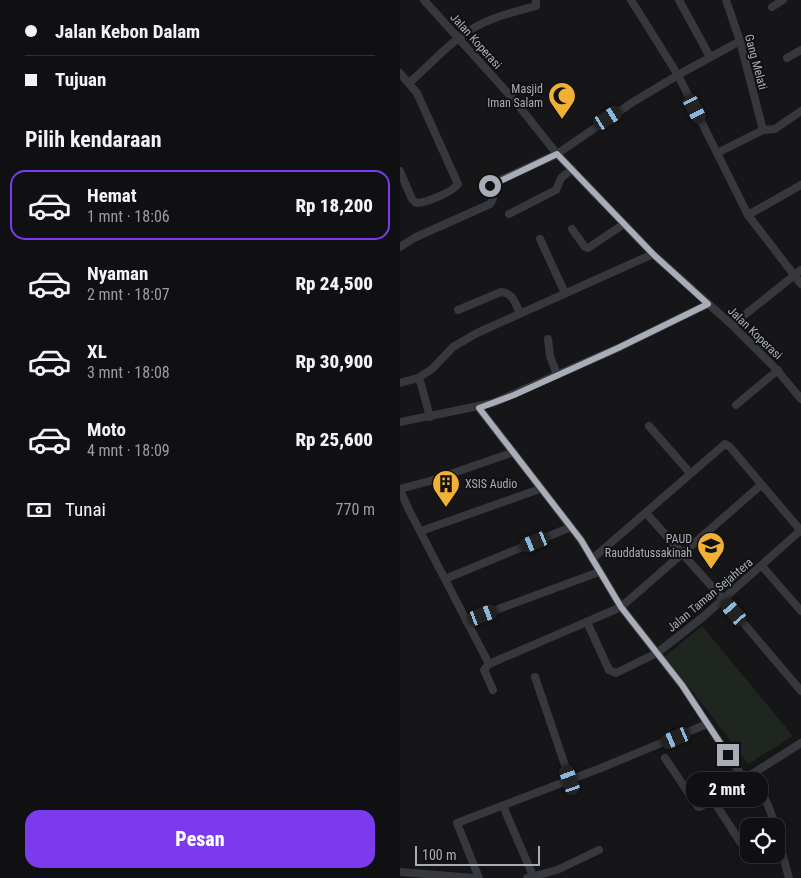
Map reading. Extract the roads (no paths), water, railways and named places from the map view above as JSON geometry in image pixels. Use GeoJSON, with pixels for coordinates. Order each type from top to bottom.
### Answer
{"type":"FeatureCollection","features":[{"type":"Feature","properties":{"kind":"street","name":"Jalan Koperasi"},"geometry":{"type":"LineString","coordinates":[[424,0],[514,100],[557,154],[653,254],[732,325],[778,370],[801,400]]}},
{"type":"Feature","properties":{"kind":"street"},"geometry":{"type":"LineString","coordinates":[[409,83],[458,39],[482,23],[507,13],[536,6],[536,0]]}},
{"type":"Feature","properties":{"kind":"street"},"geometry":{"type":"LineString","coordinates":[[631,0],[678,75],[748,215],[801,284]]}},
{"type":"Feature","properties":{"kind":"street"},"geometry":{"type":"LineString","coordinates":[[680,0],[710,57]]}},
{"type":"Feature","properties":{"kind":"street","name":"Gang Melati"},"geometry":{"type":"LineString","coordinates":[[726,0],[740,42],[763,130]]}},
{"type":"Feature","properties":{"kind":"street"},"geometry":{"type":"LineString","coordinates":[[772,7],[783,0]]}},
{"type":"Feature","properties":{"kind":"street"},"geometry":{"type":"LineString","coordinates":[[400,245],[490,204],[493,199],[490,188],[492,184],[557,154],[604,121],[678,75],[740,42]]}},
{"type":"Feature","properties":{"kind":"street"},"geometry":{"type":"LineString","coordinates":[[787,58],[801,50]]}},
{"type":"Feature","properties":{"kind":"street"},"geometry":{"type":"LineString","coordinates":[[400,73],[417,93],[458,184],[454,190],[422,203],[416,203],[412,199],[400,171]]}},
{"type":"Feature","properties":{"kind":"street"},"geometry":{"type":"LineString","coordinates":[[717,152],[763,130],[775,129],[801,111]]}},
{"type":"Feature","properties":{"kind":"street"},"geometry":{"type":"LineString","coordinates":[[509,214],[556,190],[561,178],[572,169]]}},
{"type":"Feature","properties":{"kind":"street"},"geometry":{"type":"LineString","coordinates":[[748,215],[801,185]]}},
{"type":"Feature","properties":{"kind":"street"},"geometry":{"type":"LineString","coordinates":[[572,229],[585,247],[588,248],[624,224]]}},
{"type":"Feature","properties":{"kind":"street"},"geometry":{"type":"LineString","coordinates":[[540,238],[565,293]]}},
{"type":"Feature","properties":{"kind":"street"},"geometry":{"type":"LineString","coordinates":[[400,383],[418,378],[432,369],[453,347],[463,340],[653,254]]}},
{"type":"Feature","properties":{"kind":"street"},"geometry":{"type":"LineString","coordinates":[[732,325],[801,270]]}},
{"type":"Feature","properties":{"kind":"street"},"geometry":{"type":"LineString","coordinates":[[458,310],[505,292],[512,296],[520,313]]}},
{"type":"Feature","properties":{"kind":"street"},"geometry":{"type":"LineString","coordinates":[[400,422],[479,408],[514,395],[618,348],[708,304]]}},
{"type":"Feature","properties":{"kind":"street"},"geometry":{"type":"LineString","coordinates":[[548,340],[550,356],[557,375]]}},
{"type":"Feature","properties":{"kind":"street"},"geometry":{"type":"LineString","coordinates":[[736,404],[778,370]]}},
{"type":"Feature","properties":{"kind":"street"},"geometry":{"type":"LineString","coordinates":[[418,378],[430,417]]}},
{"type":"Feature","properties":{"kind":"street"},"geometry":{"type":"LineString","coordinates":[[479,408],[581,540],[621,607],[682,685],[707,724],[746,778],[756,783],[766,801],[772,818]]}},
{"type":"Feature","properties":{"kind":"street"},"geometry":{"type":"LineString","coordinates":[[649,426],[690,474]]}},
{"type":"Feature","properties":{"kind":"street"},"geometry":{"type":"LineString","coordinates":[[592,559],[725,444],[730,447],[801,531]]}},
{"type":"Feature","properties":{"kind":"street"},"geometry":{"type":"LineString","coordinates":[[489,664],[400,490],[514,452]]}},
{"type":"Feature","properties":{"kind":"street"},"geometry":{"type":"LineString","coordinates":[[493,690],[484,674],[484,670],[489,664],[621,607],[761,485]]}},
{"type":"Feature","properties":{"kind":"street"},"geometry":{"type":"LineString","coordinates":[[420,531],[540,489]]}},
{"type":"Feature","properties":{"kind":"street"},"geometry":{"type":"LineString","coordinates":[[646,513],[801,691]]}},
{"type":"Feature","properties":{"kind":"street"},"geometry":{"type":"LineString","coordinates":[[445,579],[571,527]]}},
{"type":"Feature","properties":{"kind":"street","name":"Jalan Taman Sejahtera"},"geometry":{"type":"LineString","coordinates":[[587,622],[609,670],[616,673],[657,654],[801,531]]}},
{"type":"Feature","properties":{"kind":"street"},"geometry":{"type":"LineString","coordinates":[[762,566],[801,611]]}},
{"type":"Feature","properties":{"kind":"street"},"geometry":{"type":"LineString","coordinates":[[466,621],[599,572]]}},
{"type":"Feature","properties":{"kind":"street"},"geometry":{"type":"LineString","coordinates":[[535,677],[570,780]]}},
{"type":"Feature","properties":{"kind":"street"},"geometry":{"type":"LineString","coordinates":[[479,878],[457,824],[707,724]]}},
{"type":"Feature","properties":{"kind":"street"},"geometry":{"type":"LineString","coordinates":[[665,758],[698,807],[702,807],[801,743]]}},
{"type":"Feature","properties":{"kind":"street"},"geometry":{"type":"LineString","coordinates":[[713,800],[740,843]]}},
{"type":"Feature","properties":{"kind":"street"},"geometry":{"type":"LineString","coordinates":[[503,806],[532,878],[557,870],[598,850]]}},
{"type":"Feature","properties":{"kind":"street"},"geometry":{"type":"LineString","coordinates":[[785,862],[790,878]]}},
{"type":"Feature","properties":{"kind":"street"},"geometry":{"type":"LineString","coordinates":[[400,872],[474,878]]}},
{"type":"Feature","properties":{"kind":"place","name":"Masjid Iman Salam"},"geometry":{"type":"Point","coordinates":[562,120]}},
{"type":"Feature","properties":{"kind":"place","name":"XSIS Audio"},"geometry":{"type":"Point","coordinates":[446,508]}},
{"type":"Feature","properties":{"kind":"place","name":"PAUD Rauddatussakinah"},"geometry":{"type":"Point","coordinates":[711,570]}}]}
